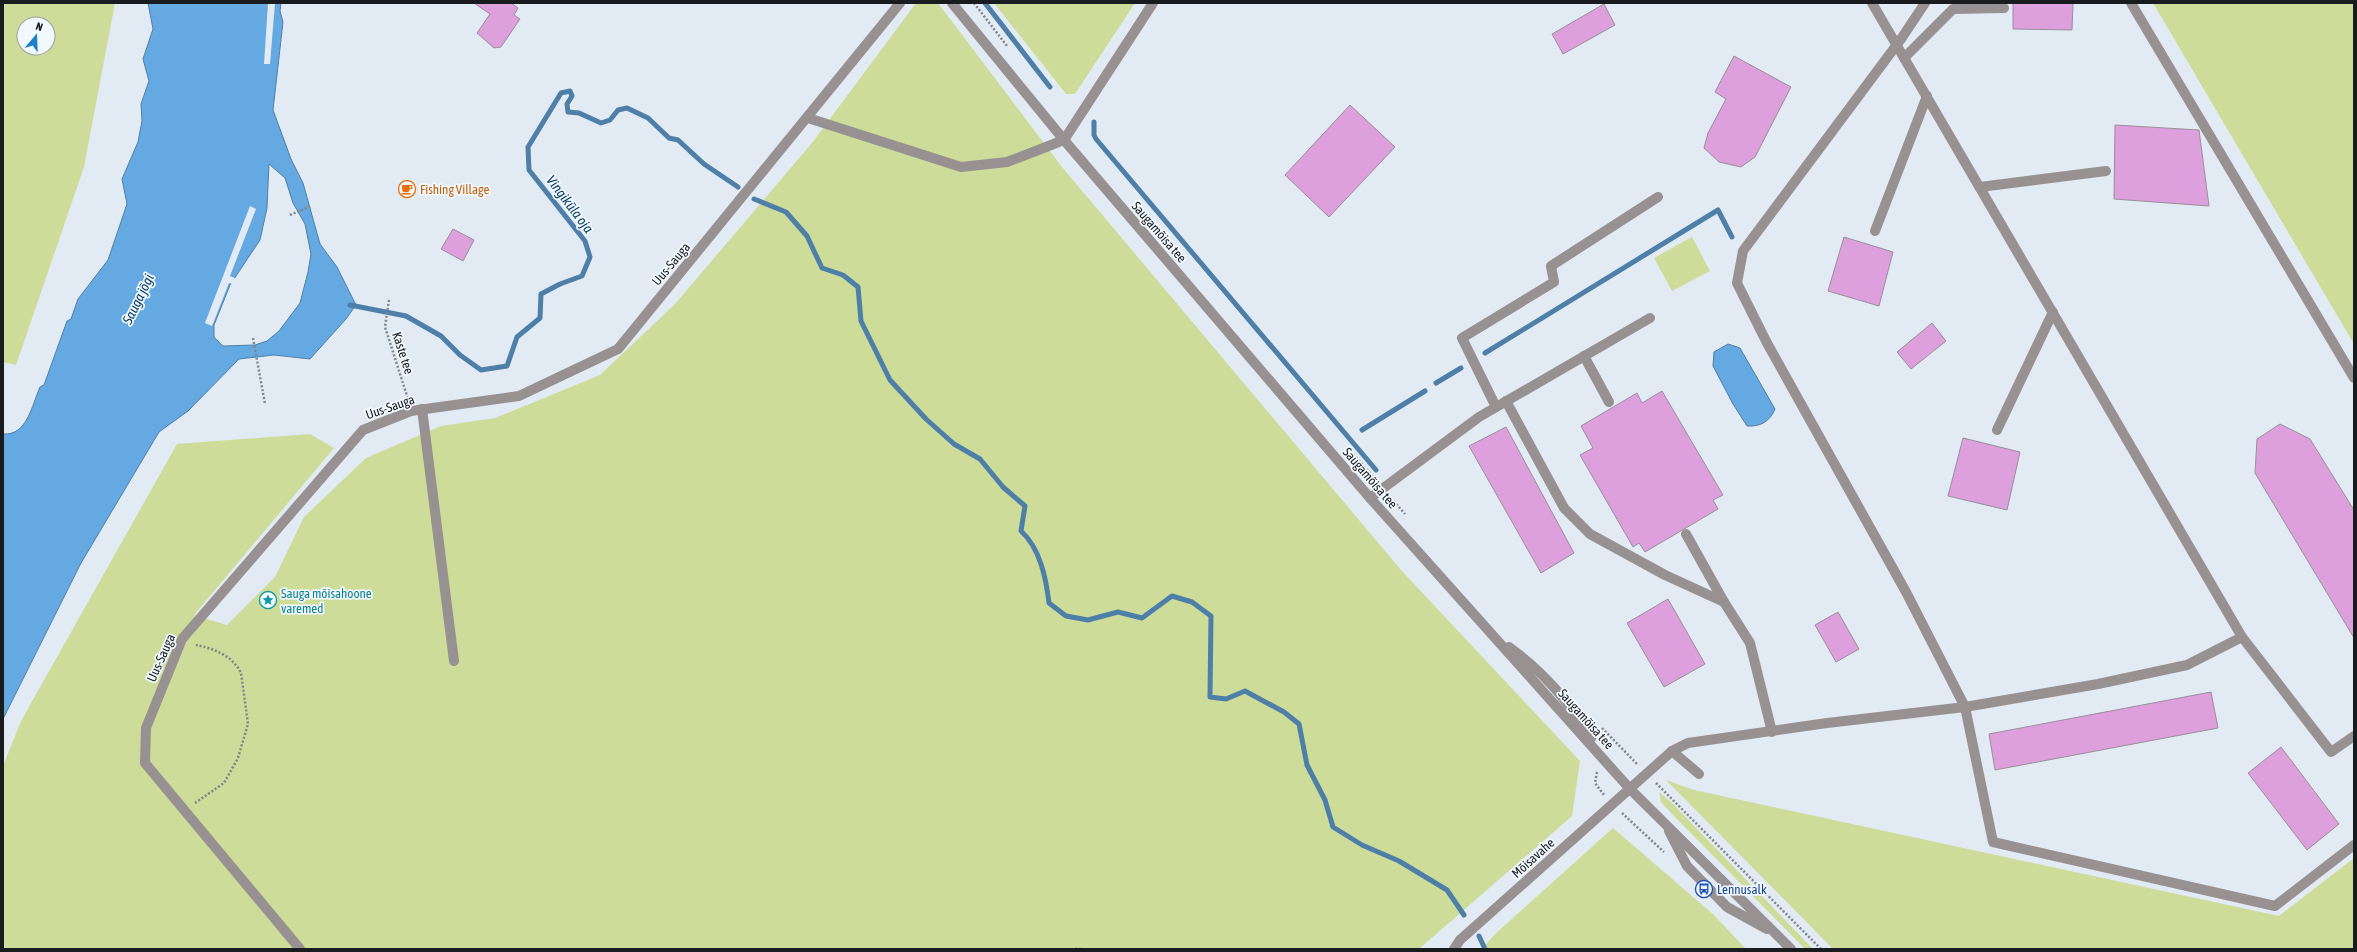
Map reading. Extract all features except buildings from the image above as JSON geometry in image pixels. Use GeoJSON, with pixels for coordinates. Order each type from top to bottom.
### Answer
{"type":"FeatureCollection","features":[{"type":"Feature","properties":{"kind":"street","name":"Uus-Sauga"},"geometry":{"type":"LineString","coordinates":[[300,949],[145,763],[146,728],[181,642],[363,430],[412,410],[519,396],[618,349],[808,118],[900,3]]}},
{"type":"Feature","properties":{"kind":"street","name":"Saugamõisa tee"},"geometry":{"type":"LineString","coordinates":[[952,3],[1064,140],[1370,498],[1630,789],[1779,935],[1791,949]]}},
{"type":"Feature","properties":{"kind":"street"},"geometry":{"type":"LineString","coordinates":[[808,118],[961,167],[1007,162],[1064,140],[1153,3]]}},
{"type":"Feature","properties":{"kind":"street"},"geometry":{"type":"LineString","coordinates":[[1872,3],[2242,637],[2331,752],[2354,736]]}},
{"type":"Feature","properties":{"kind":"street"},"geometry":{"type":"LineString","coordinates":[[1925,3],[1896,45],[1743,251],[1737,283],[1767,343],[1906,592],[1965,707],[1993,842],[2275,906],[2354,845]]}},
{"type":"Feature","properties":{"kind":"street"},"geometry":{"type":"LineString","coordinates":[[2131,3],[2354,378]]}},
{"type":"Feature","properties":{"kind":"street"},"geometry":{"type":"LineString","coordinates":[[1904,58],[1953,9],[2004,8]]}},
{"type":"Feature","properties":{"kind":"street"},"geometry":{"type":"LineString","coordinates":[[1875,231],[1927,96]]}},
{"type":"Feature","properties":{"kind":"street"},"geometry":{"type":"LineString","coordinates":[[1980,187],[2106,171]]}},
{"type":"Feature","properties":{"kind":"street"},"geometry":{"type":"LineString","coordinates":[[1496,407],[1462,338],[1554,282],[1551,266],[1658,197]]}},
{"type":"Feature","properties":{"kind":"street"},"geometry":{"type":"LineString","coordinates":[[1997,430],[2053,312]]}},
{"type":"Feature","properties":{"kind":"street"},"geometry":{"type":"LineString","coordinates":[[1370,498],[1479,417],[1650,318]]}},
{"type":"Feature","properties":{"kind":"street"},"geometry":{"type":"LineString","coordinates":[[1584,356],[1609,402]]}},
{"type":"Feature","properties":{"kind":"street"},"geometry":{"type":"LineString","coordinates":[[1506,401],[1564,508],[1590,534],[1665,575],[1724,602]]}},
{"type":"Feature","properties":{"kind":"street"},"geometry":{"type":"LineString","coordinates":[[422,409],[454,661]]}},
{"type":"Feature","properties":{"kind":"street"},"geometry":{"type":"LineString","coordinates":[[1686,534],[1724,602],[1750,643],[1772,732]]}},
{"type":"Feature","properties":{"kind":"street","name":"Mõisavahe"},"geometry":{"type":"LineString","coordinates":[[1454,949],[1460,940],[1672,751],[1688,743],[1965,707],[2098,684],[2188,665],[2242,637]]}},
{"type":"Feature","properties":{"kind":"street"},"geometry":{"type":"LineString","coordinates":[[1672,751],[1699,774]]}},
{"type":"Feature","properties":{"kind":"street"},"geometry":{"type":"LineString","coordinates":[[1666,824],[1687,866],[1727,906],[1779,935]]}},
{"type":"Feature","properties":{"kind":"path"},"geometry":{"type":"LineString","coordinates":[[290,215],[311,206]]}},
{"type":"Feature","properties":{"kind":"path","name":"Kaste tee"},"geometry":{"type":"LineString","coordinates":[[388,300],[385,327],[412,410]]}},
{"type":"Feature","properties":{"kind":"path"},"geometry":{"type":"LineString","coordinates":[[253,338],[265,404]]}},
{"type":"Feature","properties":{"kind":"path"},"geometry":{"type":"LineString","coordinates":[[181,642],[213,648],[238,667],[241,673],[248,724],[238,758],[224,783],[185,810]]}},
{"type":"Feature","properties":{"kind":"path"},"geometry":{"type":"LineString","coordinates":[[1621,747],[1597,772],[1595,783],[1612,805],[1668,856]]}},
{"type":"Feature","properties":{"kind":"path"},"geometry":{"type":"LineString","coordinates":[[1074,949],[1081,949]]}},
{"type":"Feature","properties":{"kind":"green space"},"geometry":{"type":"Polygon","coordinates":[[[3,3],[115,3],[84,167],[16,365],[3,362],[3,3]]]}},
{"type":"Feature","properties":{"kind":"green space"},"geometry":{"type":"Polygon","coordinates":[[[916,3],[938,3],[1062,167],[1401,570],[1580,761],[1572,816],[1419,949],[3,949],[3,766],[21,721],[177,444],[310,434],[334,448],[194,615],[227,625],[275,577],[304,517],[366,458],[441,426],[495,418],[600,375],[675,304],[812,143],[916,3]]]}},
{"type":"Feature","properties":{"kind":"green space"},"geometry":{"type":"Polygon","coordinates":[[[994,3],[1135,3],[1075,94],[1066,94],[994,3]]]}},
{"type":"Feature","properties":{"kind":"green space"},"geometry":{"type":"Polygon","coordinates":[[[2153,3],[2354,3],[2354,344],[2153,3]]]}},
{"type":"Feature","properties":{"kind":"green space"},"geometry":{"type":"Polygon","coordinates":[[[1692,237],[1710,271],[1672,291],[1654,258],[1692,237]]]}},
{"type":"Feature","properties":{"kind":"green space"},"geometry":{"type":"Polygon","coordinates":[[[1666,780],[1694,790],[2279,916],[2354,858],[2354,949],[1833,949],[1666,780]]]}},
{"type":"Feature","properties":{"kind":"green space"},"geometry":{"type":"Polygon","coordinates":[[[1659,792],[1672,803],[1813,949],[1805,949],[1672,814],[1661,802],[1659,792]]]}},
{"type":"Feature","properties":{"kind":"green space"},"geometry":{"type":"Polygon","coordinates":[[[1613,828],[1714,915],[1746,949],[1482,949],[1494,935],[1613,828]]]}},
{"type":"Feature","properties":{"kind":"water","name":"Sauga jõgi"},"geometry":{"type":"Polygon","coordinates":[[[148,3],[281,3],[280,11],[283,22],[273,110],[291,159],[303,183],[320,244],[337,267],[356,305],[346,319],[310,359],[274,355],[239,359],[188,411],[159,432],[81,563],[3,719],[3,434],[18,430],[28,418],[40,387],[44,385],[67,321],[71,319],[78,299],[108,260],[127,204],[122,179],[138,142],[142,121],[141,104],[149,81],[143,59],[153,29],[148,3]],[[269,164],[267,208],[260,240],[230,285],[214,325],[214,337],[223,346],[255,345],[267,341],[279,331],[300,303],[311,254],[305,224],[293,203],[285,178],[269,164]]]}},
{"type":"Feature","properties":{"kind":"water"},"geometry":{"type":"Polygon","coordinates":[[[1728,344],[1740,348],[1775,409],[1768,420],[1761,424],[1747,426],[1733,404],[1713,366],[1714,352],[1728,344]]]}},
{"type":"Feature","properties":{"kind":"pier"},"geometry":{"type":"Polygon","coordinates":[[[268,3],[275,3],[270,64],[264,64],[268,3]]]}},
{"type":"Feature","properties":{"kind":"pier"},"geometry":{"type":"Polygon","coordinates":[[[250,206],[256,209],[230,276],[237,279],[233,284],[229,283],[212,326],[205,323],[250,206]]]}},
{"type":"Feature","properties":{"kind":"waterway"},"geometry":{"type":"LineString","coordinates":[[985,3],[1050,87]]}},
{"type":"Feature","properties":{"kind":"waterway","name":"Vingiküla oja"},"geometry":{"type":"LineString","coordinates":[[350,305],[406,316],[441,336],[460,355],[481,370],[507,366],[517,337],[540,318],[541,294],[560,284],[582,276],[590,257],[585,241],[529,170],[528,147],[561,93],[570,91],[572,96],[567,104],[568,112],[579,113],[601,123],[610,120],[618,110],[627,108],[648,118],[669,138],[678,140],[704,164],[738,187]]}},
{"type":"Feature","properties":{"kind":"waterway"},"geometry":{"type":"LineString","coordinates":[[1094,122],[1094,135],[1096,139],[1376,470]]}},
{"type":"Feature","properties":{"kind":"waterway"},"geometry":{"type":"LineString","coordinates":[[754,199],[786,212],[807,236],[822,268],[843,275],[858,287],[861,321],[890,380],[926,419],[954,444],[980,459],[1003,487],[1025,506],[1021,531],[1033,546],[1041,564],[1049,603],[1066,616],[1088,620],[1118,612],[1142,618],[1172,596],[1192,602],[1211,616],[1210,697],[1226,699],[1245,691],[1284,712],[1299,724],[1307,765],[1325,800],[1333,827],[1362,845],[1399,861],[1447,890],[1464,915]]}},
{"type":"Feature","properties":{"kind":"waterway"},"geometry":{"type":"LineString","coordinates":[[1485,353],[1718,210],[1732,237]]}},
{"type":"Feature","properties":{"kind":"waterway"},"geometry":{"type":"LineString","coordinates":[[1436,383],[1461,368]]}},
{"type":"Feature","properties":{"kind":"waterway"},"geometry":{"type":"LineString","coordinates":[[1362,430],[1425,391]]}},
{"type":"Feature","properties":{"kind":"waterway"},"geometry":{"type":"LineString","coordinates":[[1479,936],[1485,949]]}},
{"type":"Feature","properties":{"kind":"place","name":"Fishing Village"},"geometry":{"type":"Point","coordinates":[407,189]}},
{"type":"Feature","properties":{"kind":"place","name":"Sauga mõisahoone varemed"},"geometry":{"type":"Point","coordinates":[268,600]}},
{"type":"Feature","properties":{"kind":"place","name":"Lennusalk"},"geometry":{"type":"Point","coordinates":[1704,889]}}]}
